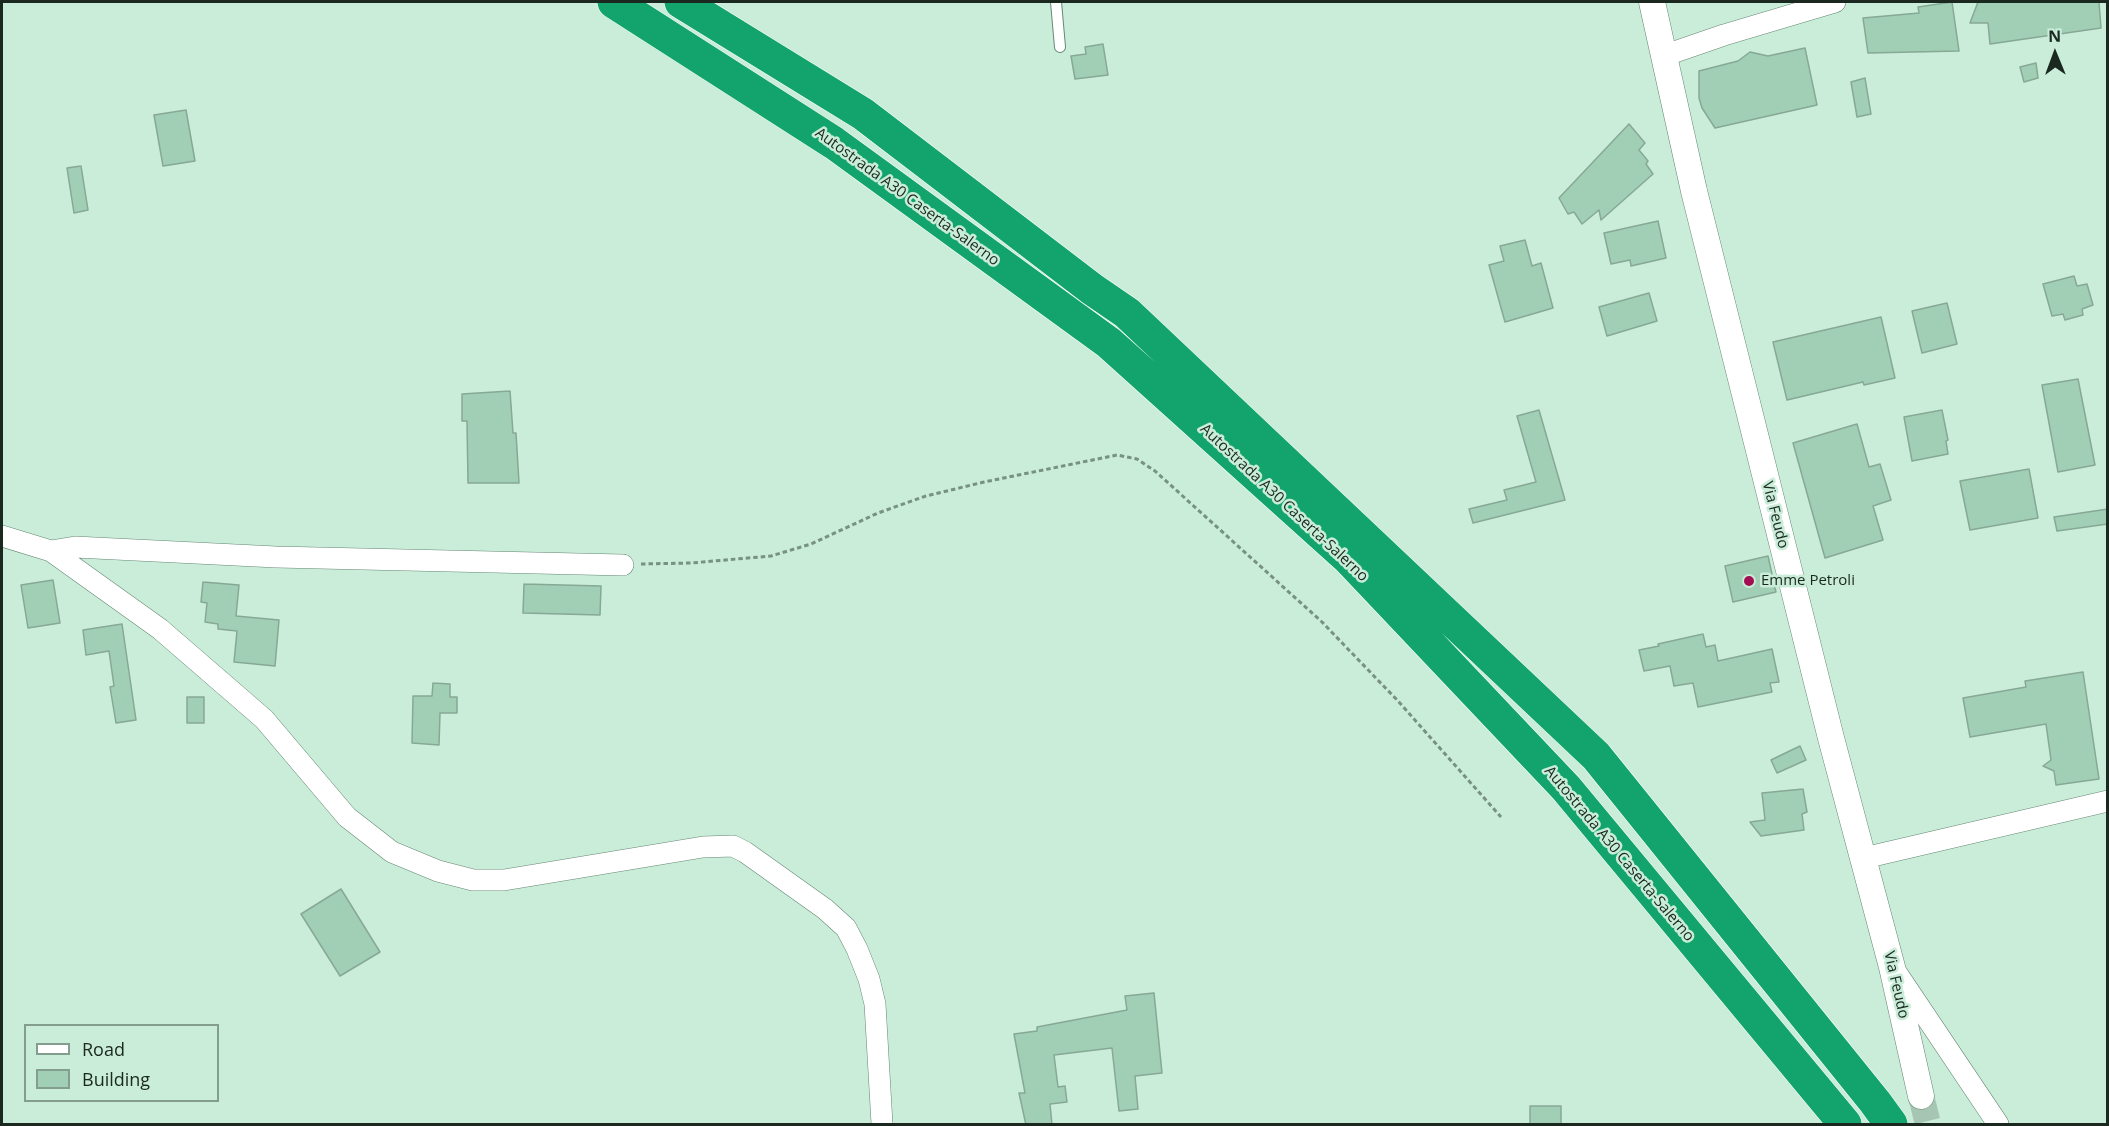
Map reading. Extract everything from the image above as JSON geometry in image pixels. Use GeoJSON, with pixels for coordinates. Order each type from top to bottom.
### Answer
{"type":"FeatureCollection","features":[{"type":"Feature","properties":{"kind":"highway","name":"Autostrada A30 Caserta-Salerno"},"geometry":{"type":"LineString","coordinates":[[614,2],[834,143],[1109,343],[1348,558],[1566,788],[1845,1125]]}},
{"type":"Feature","properties":{"kind":"highway","name":"Autostrada A30 Caserta-Salerno"},"geometry":{"type":"LineString","coordinates":[[681,2],[863,114],[1127,314],[1596,756],[1875,1102],[1890,1125]]}},
{"type":"Feature","properties":{"kind":"street","name":"Via Feudo"},"geometry":{"type":"LineString","coordinates":[[1652,2],[1694,191],[1831,738],[1892,967],[1921,1096]]}},
{"type":"Feature","properties":{"kind":"street"},"geometry":{"type":"LineString","coordinates":[[1664,56],[1724,35],[1835,2]]}},
{"type":"Feature","properties":{"kind":"street"},"geometry":{"type":"LineString","coordinates":[[2,536],[51,550],[160,629],[264,719],[346,817],[392,852],[438,871],[473,880],[504,880],[704,847],[733,846],[745,852],[825,909],[846,928],[869,979],[875,1004],[882,1125]]}},
{"type":"Feature","properties":{"kind":"street"},"geometry":{"type":"LineString","coordinates":[[51,550],[75,547],[276,557],[624,565]]}},
{"type":"Feature","properties":{"kind":"street"},"geometry":{"type":"LineString","coordinates":[[1864,858],[2108,801]]}},
{"type":"Feature","properties":{"kind":"street"},"geometry":{"type":"LineString","coordinates":[[1892,967],[1998,1125]]}},
{"type":"Feature","properties":{"kind":"lane"},"geometry":{"type":"LineString","coordinates":[[1056,2],[1060,47]]}},
{"type":"Feature","properties":{"kind":"path"},"geometry":{"type":"LineString","coordinates":[[624,565],[691,563],[771,556],[811,544],[878,513],[926,496],[1117,455],[1137,459],[1155,471],[1322,622],[1398,701],[1501,817]]}},
{"type":"Feature","properties":{"kind":"building"},"geometry":{"type":"Polygon","coordinates":[[[1952,2],[1959,51],[1868,53],[1863,18],[1919,13],[1918,7],[1952,2]]]}},
{"type":"Feature","properties":{"kind":"building"},"geometry":{"type":"Polygon","coordinates":[[[1978,2],[2099,2],[2101,28],[1990,44],[1988,23],[1970,23],[1978,2]]]}},
{"type":"Feature","properties":{"kind":"building"},"geometry":{"type":"Polygon","coordinates":[[[1103,44],[1108,75],[1075,79],[1071,56],[1086,54],[1085,47],[1103,44]]]}},
{"type":"Feature","properties":{"kind":"building"},"geometry":{"type":"Polygon","coordinates":[[[1805,48],[1817,105],[1715,128],[1702,108],[1699,98],[1699,71],[1738,61],[1750,52],[1768,56],[1805,48]]]}},
{"type":"Feature","properties":{"kind":"building"},"geometry":{"type":"Polygon","coordinates":[[[2036,63],[2038,78],[2024,82],[2020,67],[2036,63]]]}},
{"type":"Feature","properties":{"kind":"building"},"geometry":{"type":"Polygon","coordinates":[[[1865,78],[1871,114],[1857,117],[1851,82],[1865,78]]]}},
{"type":"Feature","properties":{"kind":"building"},"geometry":{"type":"Polygon","coordinates":[[[186,110],[195,161],[163,166],[154,115],[186,110]]]}},
{"type":"Feature","properties":{"kind":"building"},"geometry":{"type":"Polygon","coordinates":[[[1629,124],[1645,143],[1639,150],[1648,161],[1646,164],[1653,174],[1601,220],[1599,210],[1582,224],[1574,212],[1568,214],[1559,198],[1629,124]]]}},
{"type":"Feature","properties":{"kind":"building"},"geometry":{"type":"Polygon","coordinates":[[[81,166],[88,210],[74,213],[67,168],[81,166]]]}},
{"type":"Feature","properties":{"kind":"building"},"geometry":{"type":"Polygon","coordinates":[[[1658,221],[1666,258],[1631,266],[1630,260],[1611,264],[1604,233],[1658,221]]]}},
{"type":"Feature","properties":{"kind":"building"},"geometry":{"type":"Polygon","coordinates":[[[1525,240],[1532,266],[1541,263],[1553,308],[1505,322],[1489,265],[1504,261],[1500,246],[1525,240]]]}},
{"type":"Feature","properties":{"kind":"building"},"geometry":{"type":"Polygon","coordinates":[[[2074,276],[2077,286],[2087,284],[2093,305],[2082,309],[2083,315],[2065,320],[2063,314],[2052,316],[2043,284],[2074,276]]]}},
{"type":"Feature","properties":{"kind":"building"},"geometry":{"type":"Polygon","coordinates":[[[1649,293],[1657,321],[1607,336],[1599,307],[1649,293]]]}},
{"type":"Feature","properties":{"kind":"building"},"geometry":{"type":"Polygon","coordinates":[[[1947,303],[1957,344],[1922,353],[1912,311],[1947,303]]]}},
{"type":"Feature","properties":{"kind":"building"},"geometry":{"type":"Polygon","coordinates":[[[1881,317],[1895,378],[1864,385],[1863,382],[1787,400],[1773,342],[1881,317]]]}},
{"type":"Feature","properties":{"kind":"building"},"geometry":{"type":"Polygon","coordinates":[[[2078,379],[2095,465],[2058,472],[2042,385],[2078,379]]]}},
{"type":"Feature","properties":{"kind":"building"},"geometry":{"type":"Polygon","coordinates":[[[510,391],[513,433],[516,433],[519,483],[468,483],[467,421],[462,421],[462,394],[510,391]]]}},
{"type":"Feature","properties":{"kind":"building"},"geometry":{"type":"Polygon","coordinates":[[[1539,410],[1565,500],[1473,523],[1469,509],[1507,500],[1504,490],[1536,482],[1517,416],[1539,410]]]}},
{"type":"Feature","properties":{"kind":"building"},"geometry":{"type":"Polygon","coordinates":[[[1942,410],[1948,440],[1946,441],[1948,454],[1912,461],[1904,417],[1942,410]]]}},
{"type":"Feature","properties":{"kind":"building"},"geometry":{"type":"Polygon","coordinates":[[[1857,424],[1869,467],[1880,464],[1891,500],[1873,506],[1883,540],[1825,558],[1793,443],[1857,424]]]}},
{"type":"Feature","properties":{"kind":"building"},"geometry":{"type":"Polygon","coordinates":[[[2029,469],[2038,518],[1970,530],[1960,481],[2029,469]]]}},
{"type":"Feature","properties":{"kind":"building"},"geometry":{"type":"Polygon","coordinates":[[[2108,509],[2108,524],[2057,531],[2054,517],[2108,509]]]}},
{"type":"Feature","properties":{"kind":"building"},"geometry":{"type":"Polygon","coordinates":[[[1768,556],[1776,592],[1733,602],[1725,566],[1768,556]]]}},
{"type":"Feature","properties":{"kind":"building"},"geometry":{"type":"Polygon","coordinates":[[[53,580],[60,623],[28,628],[21,585],[53,580]]]}},
{"type":"Feature","properties":{"kind":"building"},"geometry":{"type":"Polygon","coordinates":[[[203,582],[239,585],[236,616],[279,620],[275,666],[234,662],[237,631],[218,629],[218,624],[205,622],[207,603],[201,602],[203,582]]]}},
{"type":"Feature","properties":{"kind":"building"},"geometry":{"type":"Polygon","coordinates":[[[524,584],[601,586],[600,615],[523,613],[524,584]]]}},
{"type":"Feature","properties":{"kind":"building"},"geometry":{"type":"Polygon","coordinates":[[[122,624],[136,720],[116,723],[110,687],[114,686],[109,651],[86,655],[83,630],[122,624]]]}},
{"type":"Feature","properties":{"kind":"building"},"geometry":{"type":"Polygon","coordinates":[[[1703,634],[1706,647],[1715,645],[1718,661],[1772,649],[1779,682],[1770,683],[1772,692],[1698,707],[1693,683],[1674,686],[1670,666],[1644,671],[1639,650],[1703,634]]]}},
{"type":"Feature","properties":{"kind":"building"},"geometry":{"type":"Polygon","coordinates":[[[2083,672],[2099,779],[2056,785],[2054,771],[2043,766],[2051,760],[2046,724],[1970,737],[1963,698],[2026,687],[2025,681],[2083,672]]]}},
{"type":"Feature","properties":{"kind":"building"},"geometry":{"type":"Polygon","coordinates":[[[433,683],[450,684],[450,697],[457,697],[457,713],[440,713],[439,745],[412,743],[413,696],[432,696],[433,683]]]}},
{"type":"Feature","properties":{"kind":"building"},"geometry":{"type":"Polygon","coordinates":[[[187,697],[204,697],[204,723],[187,723],[187,697]]]}},
{"type":"Feature","properties":{"kind":"building"},"geometry":{"type":"Polygon","coordinates":[[[1800,746],[1806,760],[1777,773],[1771,760],[1800,746]]]}},
{"type":"Feature","properties":{"kind":"building"},"geometry":{"type":"Polygon","coordinates":[[[1803,789],[1807,812],[1802,814],[1804,830],[1761,836],[1750,822],[1765,820],[1762,793],[1803,789]]]}},
{"type":"Feature","properties":{"kind":"building"},"geometry":{"type":"Polygon","coordinates":[[[341,889],[380,952],[340,976],[301,914],[341,889]]]}},
{"type":"Feature","properties":{"kind":"building"},"geometry":{"type":"Polygon","coordinates":[[[1154,993],[1162,1073],[1135,1076],[1138,1109],[1119,1111],[1112,1048],[1054,1055],[1058,1087],[1065,1086],[1067,1102],[1050,1104],[1052,1125],[1026,1125],[1019,1093],[1025,1093],[1014,1034],[1037,1031],[1037,1027],[1127,1010],[1125,996],[1154,993]]]}},
{"type":"Feature","properties":{"kind":"building"},"geometry":{"type":"Polygon","coordinates":[[[1530,1106],[1561,1106],[1561,1125],[1530,1125],[1530,1106]]]}},
{"type":"Feature","properties":{"kind":"tunnel"},"geometry":{"type":"LineString","coordinates":[[1921,1096],[1928,1124]]}},
{"type":"Feature","properties":{"kind":"place","name":"Emme Petroli"},"geometry":{"type":"Point","coordinates":[1749,581]}}]}
